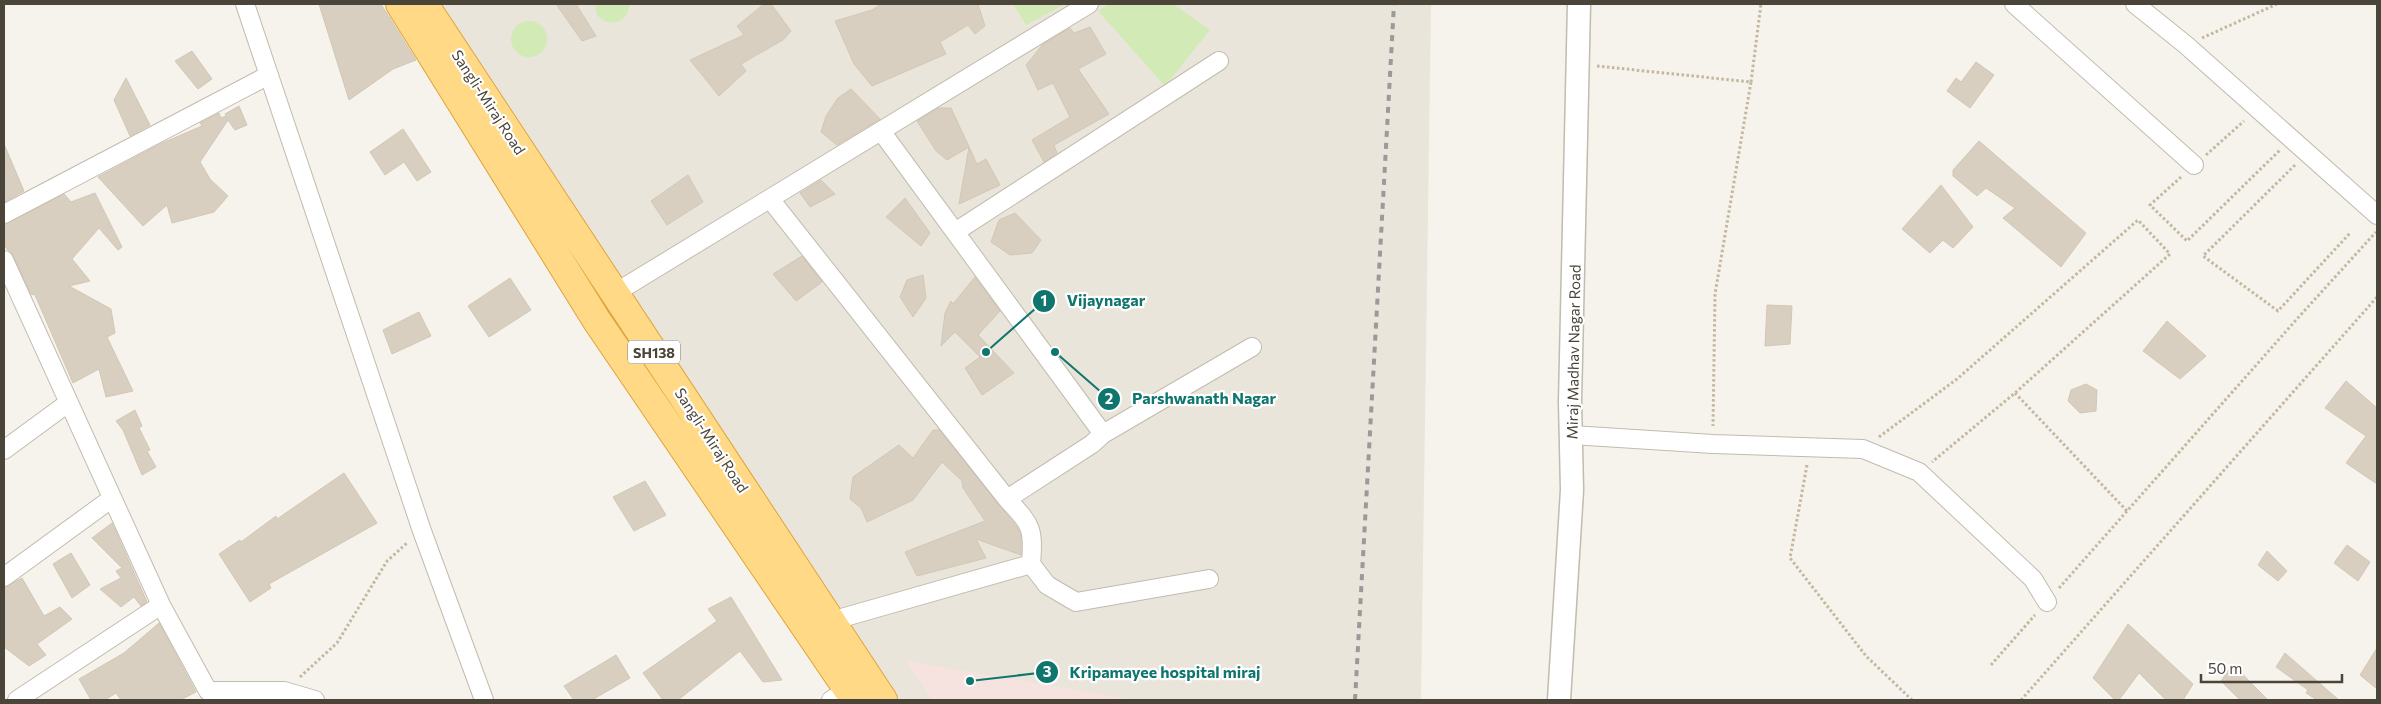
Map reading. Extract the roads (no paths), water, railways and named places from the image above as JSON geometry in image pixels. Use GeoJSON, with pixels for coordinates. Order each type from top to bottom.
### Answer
{"type":"FeatureCollection","features":[{"type":"Feature","properties":{"kind":"highway","name":"Sangli-Miraj Road"},"geometry":{"type":"LineString","coordinates":[[400,4],[597,321],[845,697]]}},
{"type":"Feature","properties":{"kind":"highway","name":"Sangli-Miraj Road"},"geometry":{"type":"LineString","coordinates":[[424,4],[884,700]]}},
{"type":"Feature","properties":{"kind":"street"},"geometry":{"type":"LineString","coordinates":[[245,4],[422,531],[484,700]]}},
{"type":"Feature","properties":{"kind":"street"},"geometry":{"type":"LineString","coordinates":[[615,293],[1089,4]]}},
{"type":"Feature","properties":{"kind":"street","name":"Miraj Madhav Nagar Road"},"geometry":{"type":"LineString","coordinates":[[1559,700],[1572,490],[1570,402],[1579,4]]}},
{"type":"Feature","properties":{"kind":"street"},"geometry":{"type":"LineString","coordinates":[[2014,4],[2194,165]]}},
{"type":"Feature","properties":{"kind":"street"},"geometry":{"type":"LineString","coordinates":[[2135,4],[2186,45],[2377,216]]}},
{"type":"Feature","properties":{"kind":"street"},"geometry":{"type":"LineString","coordinates":[[955,232],[1220,61]]}},
{"type":"Feature","properties":{"kind":"street"},"geometry":{"type":"LineString","coordinates":[[4,214],[269,75]]}},
{"type":"Feature","properties":{"kind":"street"},"geometry":{"type":"LineString","coordinates":[[881,131],[1102,434]]}},
{"type":"Feature","properties":{"kind":"street"},"geometry":{"type":"LineString","coordinates":[[770,198],[1007,499],[1029,522],[1033,542],[1031,564],[1047,585],[1076,602],[1209,579]]}},
{"type":"Feature","properties":{"kind":"street"},"geometry":{"type":"LineString","coordinates":[[5,267],[161,605],[208,691],[284,691],[315,700]]}},
{"type":"Feature","properties":{"kind":"street"},"geometry":{"type":"LineString","coordinates":[[1007,499],[1092,444],[1102,434],[1252,347]]}},
{"type":"Feature","properties":{"kind":"street"},"geometry":{"type":"LineString","coordinates":[[4,450],[68,403]]}},
{"type":"Feature","properties":{"kind":"street"},"geometry":{"type":"LineString","coordinates":[[1572,435],[1713,444],[1863,449],[1919,472],[2033,578],[2047,602]]}},
{"type":"Feature","properties":{"kind":"street"},"geometry":{"type":"LineString","coordinates":[[4,576],[111,499]]}},
{"type":"Feature","properties":{"kind":"street"},"geometry":{"type":"LineString","coordinates":[[831,620],[1031,564]]}},
{"type":"Feature","properties":{"kind":"street"},"geometry":{"type":"LineString","coordinates":[[17,700],[161,605]]}},
{"type":"Feature","properties":{"kind":"railway"},"geometry":{"type":"LineString","coordinates":[[1355,700],[1394,4]]}},
{"type":"Feature","properties":{"kind":"place","name":"Vijaynagar"},"geometry":{"type":"Point","coordinates":[986,352]}},
{"type":"Feature","properties":{"kind":"place","name":"Parshwanath Nagar"},"geometry":{"type":"Point","coordinates":[1055,352]}},
{"type":"Feature","properties":{"kind":"place","name":"Kripamayee hospital miraj"},"geometry":{"type":"Point","coordinates":[970,681]}}]}
